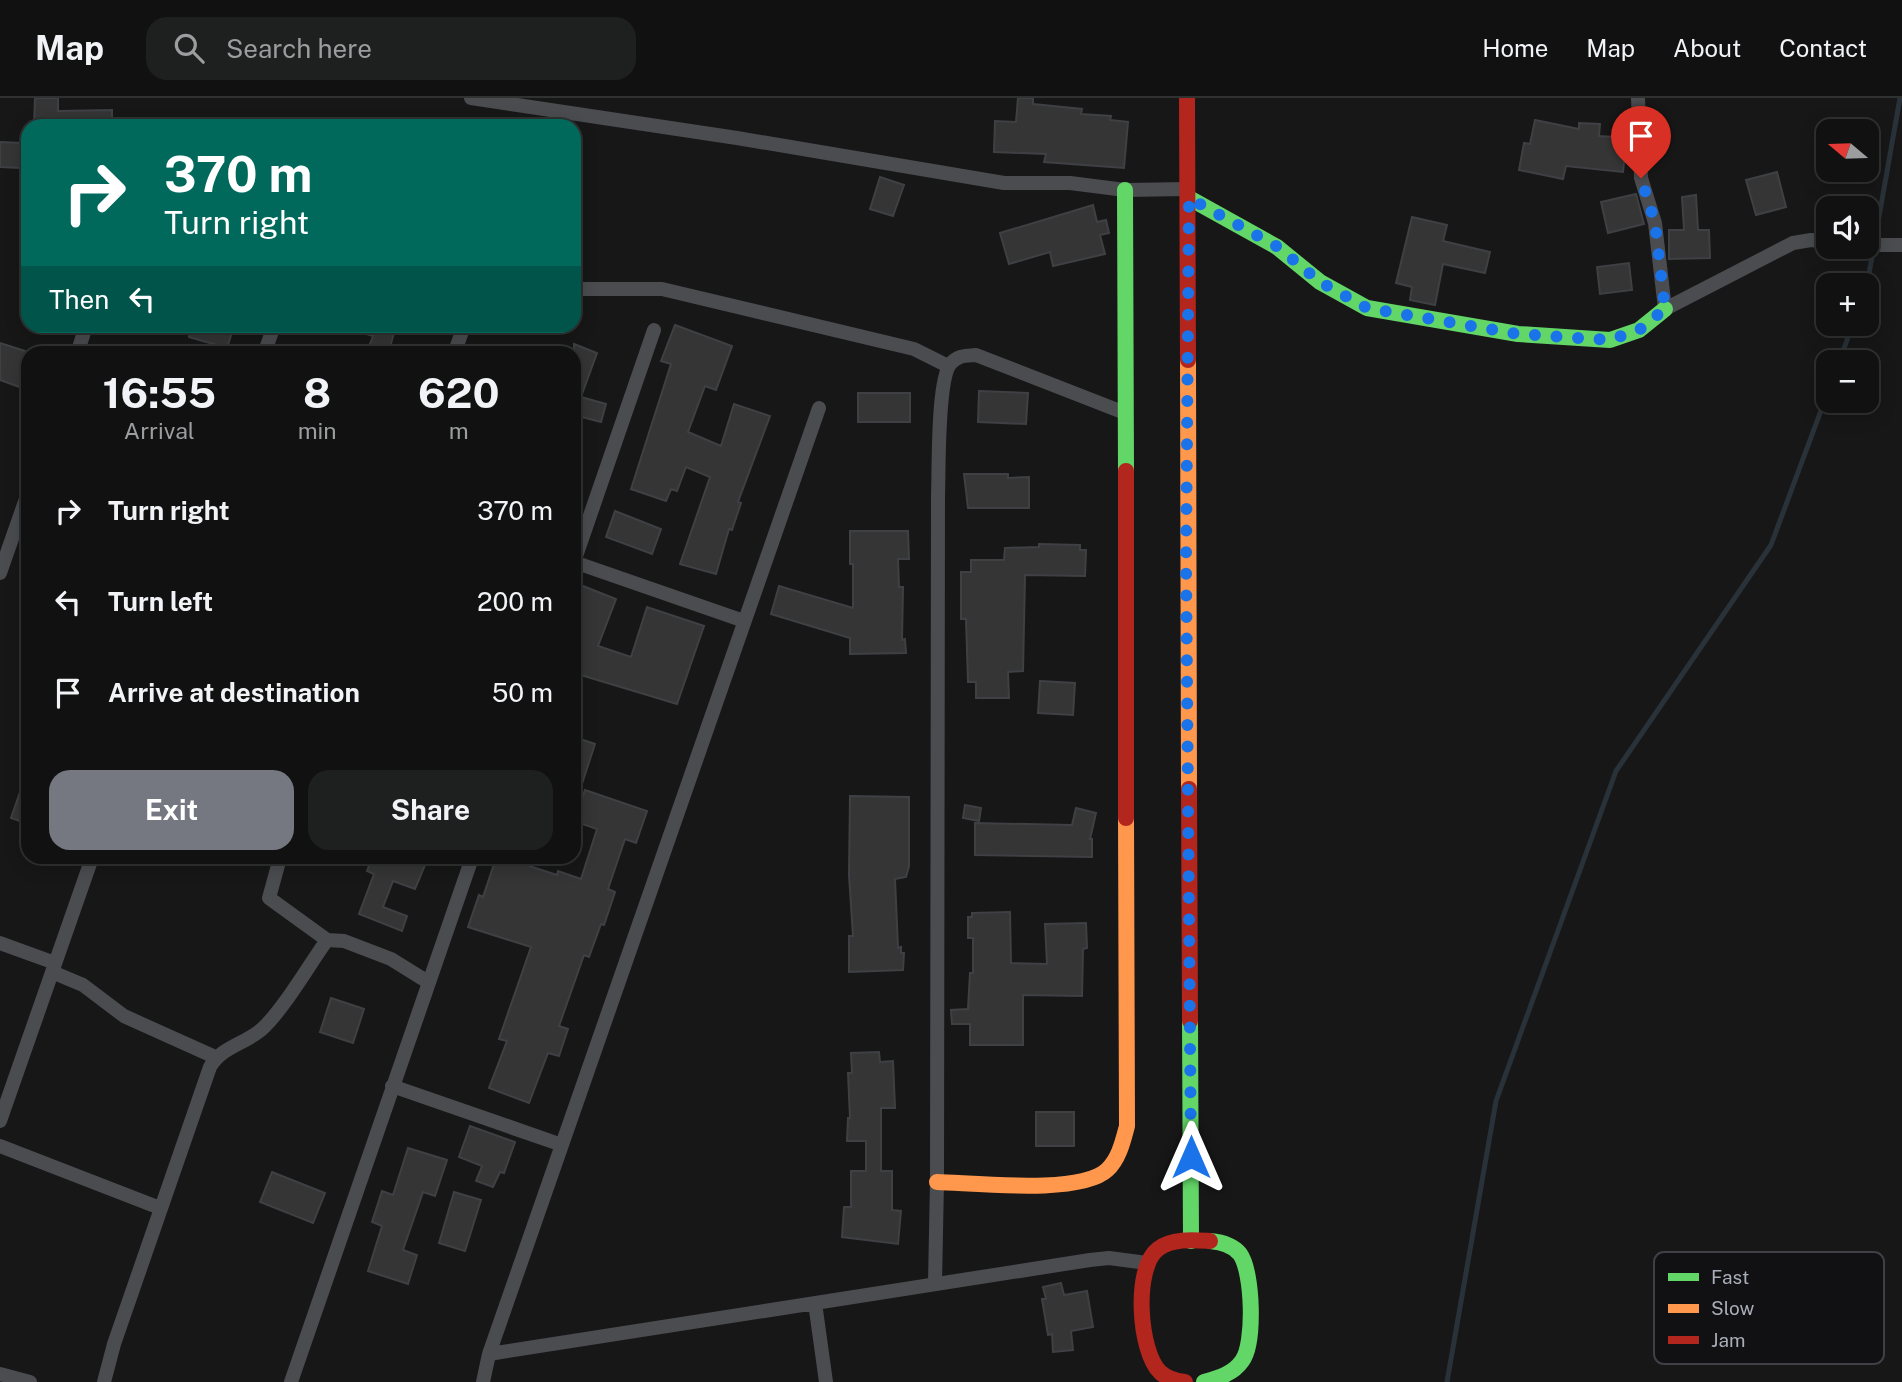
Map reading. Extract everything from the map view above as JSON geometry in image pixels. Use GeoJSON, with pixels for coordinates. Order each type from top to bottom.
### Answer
{"type":"FeatureCollection","features":[{"type":"Feature","properties":{"kind":"street"},"geometry":{"type":"LineString","coordinates":[[471,98],[737,138],[1004,183],[1070,183],[1189,194],[1278,247],[1320,282],[1367,308],[1518,334],[1610,340],[1639,330],[1665,309],[1793,243],[1816,241]]}},
{"type":"Feature","properties":{"kind":"street"},"geometry":{"type":"LineString","coordinates":[[1187,98],[1189,194],[1186,572],[1191,925],[1191,1241]]}},
{"type":"Feature","properties":{"kind":"street"},"geometry":{"type":"LineString","coordinates":[[1638,98],[1641,178],[1655,223],[1665,309]]}},
{"type":"Feature","properties":{"kind":"street"},"geometry":{"type":"LineString","coordinates":[[937,1182],[1070,1184],[1100,1176],[1119,1155],[1127,1126],[1125,190]]}},
{"type":"Feature","properties":{"kind":"street"},"geometry":{"type":"LineString","coordinates":[[1879,246],[1902,246]]}},
{"type":"Feature","properties":{"kind":"street"},"geometry":{"type":"LineString","coordinates":[[581,289],[662,289],[914,349],[948,366]]}},
{"type":"Feature","properties":{"kind":"street"},"geometry":{"type":"LineString","coordinates":[[581,542],[654,330]]}},
{"type":"Feature","properties":{"kind":"street"},"geometry":{"type":"LineString","coordinates":[[934,1283],[937,1182],[938,496],[943,387],[948,366],[959,356],[976,355],[1125,413]]}},
{"type":"Feature","properties":{"kind":"street"},"geometry":{"type":"LineString","coordinates":[[483,1382],[489,1354],[819,408]]}},
{"type":"Feature","properties":{"kind":"street"},"geometry":{"type":"LineString","coordinates":[[0,573],[21,513]]}},
{"type":"Feature","properties":{"kind":"street"},"geometry":{"type":"LineString","coordinates":[[581,564],[744,621]]}},
{"type":"Feature","properties":{"kind":"street"},"geometry":{"type":"LineString","coordinates":[[0,1121],[90,864]]}},
{"type":"Feature","properties":{"kind":"street"},"geometry":{"type":"LineString","coordinates":[[278,864],[269,898],[327,940],[344,941],[391,959],[428,982]]}},
{"type":"Feature","properties":{"kind":"street"},"geometry":{"type":"LineString","coordinates":[[291,1382],[469,864]]}},
{"type":"Feature","properties":{"kind":"street"},"geometry":{"type":"LineString","coordinates":[[104,1382],[114,1344],[160,1208],[215,1057],[245,1042],[264,1027],[327,940]]}},
{"type":"Feature","properties":{"kind":"street"},"geometry":{"type":"LineString","coordinates":[[0,943],[83,985],[124,1016],[215,1057]]}},
{"type":"Feature","properties":{"kind":"street"},"geometry":{"type":"LineString","coordinates":[[392,1086],[562,1145]]}},
{"type":"Feature","properties":{"kind":"street"},"geometry":{"type":"LineString","coordinates":[[0,1146],[160,1208]]}},
{"type":"Feature","properties":{"kind":"street"},"geometry":{"type":"LineString","coordinates":[[1173,1381],[1157,1370],[1147,1351],[1142,1280],[1147,1263],[1156,1250],[1191,1241],[1227,1244],[1237,1250],[1244,1262],[1252,1334],[1247,1354],[1237,1368],[1222,1378],[1204,1382]]}},
{"type":"Feature","properties":{"kind":"street"},"geometry":{"type":"LineString","coordinates":[[489,1354],[1109,1258],[1147,1263]]}},
{"type":"Feature","properties":{"kind":"street"},"geometry":{"type":"LineString","coordinates":[[815,1303],[826,1382]]}},
{"type":"Feature","properties":{"kind":"street"},"geometry":{"type":"LineString","coordinates":[[0,1374],[30,1382]]}},
{"type":"Feature","properties":{"kind":"building"},"geometry":{"type":"Polygon","coordinates":[[[35,98],[58,98],[58,111],[112,110],[112,119],[34,119],[35,98]]]}},
{"type":"Feature","properties":{"kind":"building"},"geometry":{"type":"Polygon","coordinates":[[[1018,98],[1033,98],[1033,104],[1082,109],[1081,114],[1111,116],[1110,120],[1128,122],[1124,168],[1044,162],[1046,154],[994,152],[995,121],[1016,122],[1018,98]]]}},
{"type":"Feature","properties":{"kind":"building"},"geometry":{"type":"Polygon","coordinates":[[[1535,120],[1579,129],[1579,123],[1600,124],[1599,136],[1630,138],[1630,154],[1625,153],[1623,172],[1566,166],[1563,179],[1519,170],[1524,143],[1530,144],[1535,120]]]}},
{"type":"Feature","properties":{"kind":"building"},"geometry":{"type":"Polygon","coordinates":[[[0,142],[21,143],[20,168],[0,167],[0,142]]]}},
{"type":"Feature","properties":{"kind":"building"},"geometry":{"type":"Polygon","coordinates":[[[1777,172],[1786,207],[1756,215],[1746,180],[1777,172]]]}},
{"type":"Feature","properties":{"kind":"building"},"geometry":{"type":"Polygon","coordinates":[[[880,177],[904,185],[893,216],[870,209],[880,177]]]}},
{"type":"Feature","properties":{"kind":"building"},"geometry":{"type":"Polygon","coordinates":[[[1636,194],[1644,224],[1608,233],[1601,202],[1636,194]]]}},
{"type":"Feature","properties":{"kind":"building"},"geometry":{"type":"Polygon","coordinates":[[[1696,195],[1698,230],[1709,230],[1710,258],[1669,259],[1669,230],[1684,230],[1682,197],[1696,195]]]}},
{"type":"Feature","properties":{"kind":"building"},"geometry":{"type":"Polygon","coordinates":[[[1093,205],[1097,222],[1106,220],[1109,233],[1100,235],[1105,254],[1053,266],[1050,252],[1009,264],[1000,233],[1093,205]]]}},
{"type":"Feature","properties":{"kind":"building"},"geometry":{"type":"Polygon","coordinates":[[[1412,217],[1447,225],[1443,241],[1490,252],[1485,273],[1443,264],[1435,305],[1410,300],[1412,287],[1396,283],[1412,217]]]}},
{"type":"Feature","properties":{"kind":"building"},"geometry":{"type":"Polygon","coordinates":[[[1629,263],[1632,290],[1600,294],[1597,267],[1629,263]]]}},
{"type":"Feature","properties":{"kind":"building"},"geometry":{"type":"Polygon","coordinates":[[[675,325],[732,346],[716,390],[705,386],[688,432],[721,446],[734,404],[770,416],[738,502],[741,503],[732,530],[729,529],[716,574],[680,564],[710,477],[686,467],[677,491],[671,489],[666,501],[631,489],[671,364],[661,361],[675,325]]]}},
{"type":"Feature","properties":{"kind":"building"},"geometry":{"type":"Polygon","coordinates":[[[190,333],[232,333],[228,346],[189,337],[190,333]]]}},
{"type":"Feature","properties":{"kind":"building"},"geometry":{"type":"Polygon","coordinates":[[[363,333],[394,333],[390,346],[369,346],[373,336],[363,333]]]}},
{"type":"Feature","properties":{"kind":"building"},"geometry":{"type":"Polygon","coordinates":[[[0,343],[21,350],[21,388],[0,380],[0,343]]]}},
{"type":"Feature","properties":{"kind":"building"},"geometry":{"type":"Polygon","coordinates":[[[581,347],[597,353],[581,397],[581,347]]]}},
{"type":"Feature","properties":{"kind":"building"},"geometry":{"type":"Polygon","coordinates":[[[979,391],[1028,393],[1026,424],[978,422],[979,391]]]}},
{"type":"Feature","properties":{"kind":"building"},"geometry":{"type":"Polygon","coordinates":[[[858,393],[910,393],[910,422],[858,422],[858,393]]]}},
{"type":"Feature","properties":{"kind":"building"},"geometry":{"type":"Polygon","coordinates":[[[581,397],[606,404],[601,422],[581,417],[581,397]]]}},
{"type":"Feature","properties":{"kind":"building"},"geometry":{"type":"Polygon","coordinates":[[[964,474],[1029,477],[1029,508],[968,508],[964,474]]]}},
{"type":"Feature","properties":{"kind":"building"},"geometry":{"type":"Polygon","coordinates":[[[615,511],[661,529],[652,554],[606,537],[615,511]]]}},
{"type":"Feature","properties":{"kind":"building"},"geometry":{"type":"Polygon","coordinates":[[[850,531],[908,531],[909,559],[898,559],[899,587],[903,587],[902,640],[905,639],[906,653],[850,654],[850,638],[771,614],[779,586],[853,608],[850,531]]]}},
{"type":"Feature","properties":{"kind":"building"},"geometry":{"type":"Polygon","coordinates":[[[1039,544],[1080,545],[1080,550],[1086,550],[1085,576],[1025,575],[1023,671],[1008,672],[1009,698],[976,698],[976,682],[968,682],[966,619],[961,619],[961,572],[971,572],[971,560],[1004,560],[1005,548],[1039,547],[1039,544]]]}},
{"type":"Feature","properties":{"kind":"building"},"geometry":{"type":"Polygon","coordinates":[[[583,586],[616,599],[598,646],[631,657],[647,607],[704,626],[677,704],[581,675],[583,586]]]}},
{"type":"Feature","properties":{"kind":"building"},"geometry":{"type":"Polygon","coordinates":[[[1040,681],[1075,683],[1073,715],[1038,713],[1040,681]]]}},
{"type":"Feature","properties":{"kind":"building"},"geometry":{"type":"Polygon","coordinates":[[[581,739],[595,744],[581,787],[581,739]]]}},
{"type":"Feature","properties":{"kind":"building"},"geometry":{"type":"Polygon","coordinates":[[[21,789],[21,822],[11,818],[21,789]]]}},
{"type":"Feature","properties":{"kind":"building"},"geometry":{"type":"Polygon","coordinates":[[[585,790],[647,811],[636,843],[625,839],[608,889],[615,892],[604,925],[601,924],[589,957],[584,955],[559,1026],[568,1029],[559,1056],[548,1053],[529,1103],[489,1088],[507,1041],[499,1039],[531,947],[468,927],[479,895],[483,897],[494,864],[523,864],[557,875],[558,871],[581,879],[597,829],[581,823],[581,801],[585,790]]]}},
{"type":"Feature","properties":{"kind":"building"},"geometry":{"type":"Polygon","coordinates":[[[850,796],[909,797],[909,866],[906,877],[895,879],[898,948],[901,947],[901,953],[904,953],[903,970],[849,972],[849,936],[853,936],[849,875],[850,796]]]}},
{"type":"Feature","properties":{"kind":"building"},"geometry":{"type":"Polygon","coordinates":[[[965,805],[981,808],[979,821],[963,818],[965,805]]]}},
{"type":"Feature","properties":{"kind":"building"},"geometry":{"type":"Polygon","coordinates":[[[1076,808],[1096,813],[1090,839],[1092,857],[975,855],[975,823],[1072,825],[1076,808]]]}},
{"type":"Feature","properties":{"kind":"building"},"geometry":{"type":"Polygon","coordinates":[[[370,864],[425,864],[415,889],[393,881],[383,907],[407,916],[402,931],[359,914],[374,874],[367,871],[370,864]]]}},
{"type":"Feature","properties":{"kind":"building"},"geometry":{"type":"Polygon","coordinates":[[[1010,912],[1011,963],[1047,964],[1045,924],[1086,923],[1087,948],[1083,949],[1082,996],[1023,995],[1023,1045],[970,1045],[970,1024],[952,1024],[951,1010],[968,1009],[970,973],[973,973],[973,938],[968,938],[968,917],[972,917],[972,913],[1010,912]]]}},
{"type":"Feature","properties":{"kind":"building"},"geometry":{"type":"Polygon","coordinates":[[[331,998],[364,1009],[353,1043],[320,1032],[331,998]]]}},
{"type":"Feature","properties":{"kind":"building"},"geometry":{"type":"Polygon","coordinates":[[[879,1052],[880,1062],[893,1061],[895,1108],[881,1108],[881,1171],[892,1171],[892,1210],[901,1211],[898,1244],[842,1237],[844,1207],[851,1207],[851,1171],[866,1171],[866,1141],[847,1141],[851,1053],[879,1052]]]}},
{"type":"Feature","properties":{"kind":"building"},"geometry":{"type":"Polygon","coordinates":[[[1036,1112],[1074,1112],[1074,1146],[1036,1146],[1036,1112]]]}},
{"type":"Feature","properties":{"kind":"building"},"geometry":{"type":"Polygon","coordinates":[[[470,1126],[515,1142],[504,1173],[500,1172],[493,1187],[476,1181],[482,1166],[459,1157],[470,1126]]]}},
{"type":"Feature","properties":{"kind":"building"},"geometry":{"type":"Polygon","coordinates":[[[408,1148],[447,1160],[435,1196],[423,1192],[403,1250],[417,1255],[408,1284],[368,1271],[382,1226],[372,1222],[382,1191],[393,1195],[408,1148]]]}},
{"type":"Feature","properties":{"kind":"building"},"geometry":{"type":"Polygon","coordinates":[[[272,1172],[325,1193],[313,1223],[260,1202],[272,1172]]]}},
{"type":"Feature","properties":{"kind":"building"},"geometry":{"type":"Polygon","coordinates":[[[454,1192],[481,1200],[465,1251],[439,1243],[454,1192]]]}},
{"type":"Feature","properties":{"kind":"building"},"geometry":{"type":"Polygon","coordinates":[[[1061,1283],[1064,1295],[1087,1291],[1093,1327],[1071,1331],[1073,1350],[1053,1352],[1052,1334],[1048,1335],[1042,1299],[1046,1299],[1043,1287],[1061,1283]]]}},
{"type":"Feature","properties":{"kind":"waterway"},"geometry":{"type":"LineString","coordinates":[[1869,273],[1900,98]]}},
{"type":"Feature","properties":{"kind":"waterway"},"geometry":{"type":"LineString","coordinates":[[1843,350],[1849,336]]}},
{"type":"Feature","properties":{"kind":"waterway"},"geometry":{"type":"LineString","coordinates":[[1447,1382],[1496,1101],[1616,771],[1771,545],[1820,413]]}},
{"type":"Feature","properties":{"kind":"traffic: fast"},"geometry":{"type":"LineString","coordinates":[[1125,190],[1126,471]]}},
{"type":"Feature","properties":{"kind":"traffic: fast"},"geometry":{"type":"LineString","coordinates":[[1189,198],[1277,247],[1320,282],[1367,308],[1518,334],[1610,340],[1639,330],[1665,309]]}},
{"type":"Feature","properties":{"kind":"traffic: fast"},"geometry":{"type":"LineString","coordinates":[[1190,1021],[1191,1241]]}},
{"type":"Feature","properties":{"kind":"traffic: fast"},"geometry":{"type":"LineString","coordinates":[[1204,1382],[1230,1372],[1242,1361],[1251,1324],[1248,1276],[1240,1254],[1226,1244],[1210,1241]]}},
{"type":"Feature","properties":{"kind":"traffic: slow"},"geometry":{"type":"LineString","coordinates":[[1188,360],[1189,789]]}},
{"type":"Feature","properties":{"kind":"traffic: slow"},"geometry":{"type":"LineString","coordinates":[[937,1182],[1026,1186],[1074,1183],[1094,1178],[1107,1170],[1118,1155],[1127,1126],[1126,818]]}},
{"type":"Feature","properties":{"kind":"traffic: jam"},"geometry":{"type":"LineString","coordinates":[[1187,98],[1188,360]]}},
{"type":"Feature","properties":{"kind":"traffic: jam"},"geometry":{"type":"LineString","coordinates":[[1126,471],[1126,818]]}},
{"type":"Feature","properties":{"kind":"traffic: jam"},"geometry":{"type":"LineString","coordinates":[[1189,789],[1190,1021]]}},
{"type":"Feature","properties":{"kind":"traffic: jam"},"geometry":{"type":"LineString","coordinates":[[1185,1382],[1160,1372],[1147,1347],[1142,1310],[1145,1273],[1150,1259],[1164,1245],[1183,1240],[1210,1241]]}},
{"type":"Feature","properties":{"kind":"route"},"geometry":{"type":"LineString","coordinates":[[1191,1157],[1186,559],[1189,198],[1278,247],[1320,282],[1367,308],[1518,334],[1576,340],[1610,340],[1639,330],[1665,309],[1655,223],[1641,178]]}}]}
